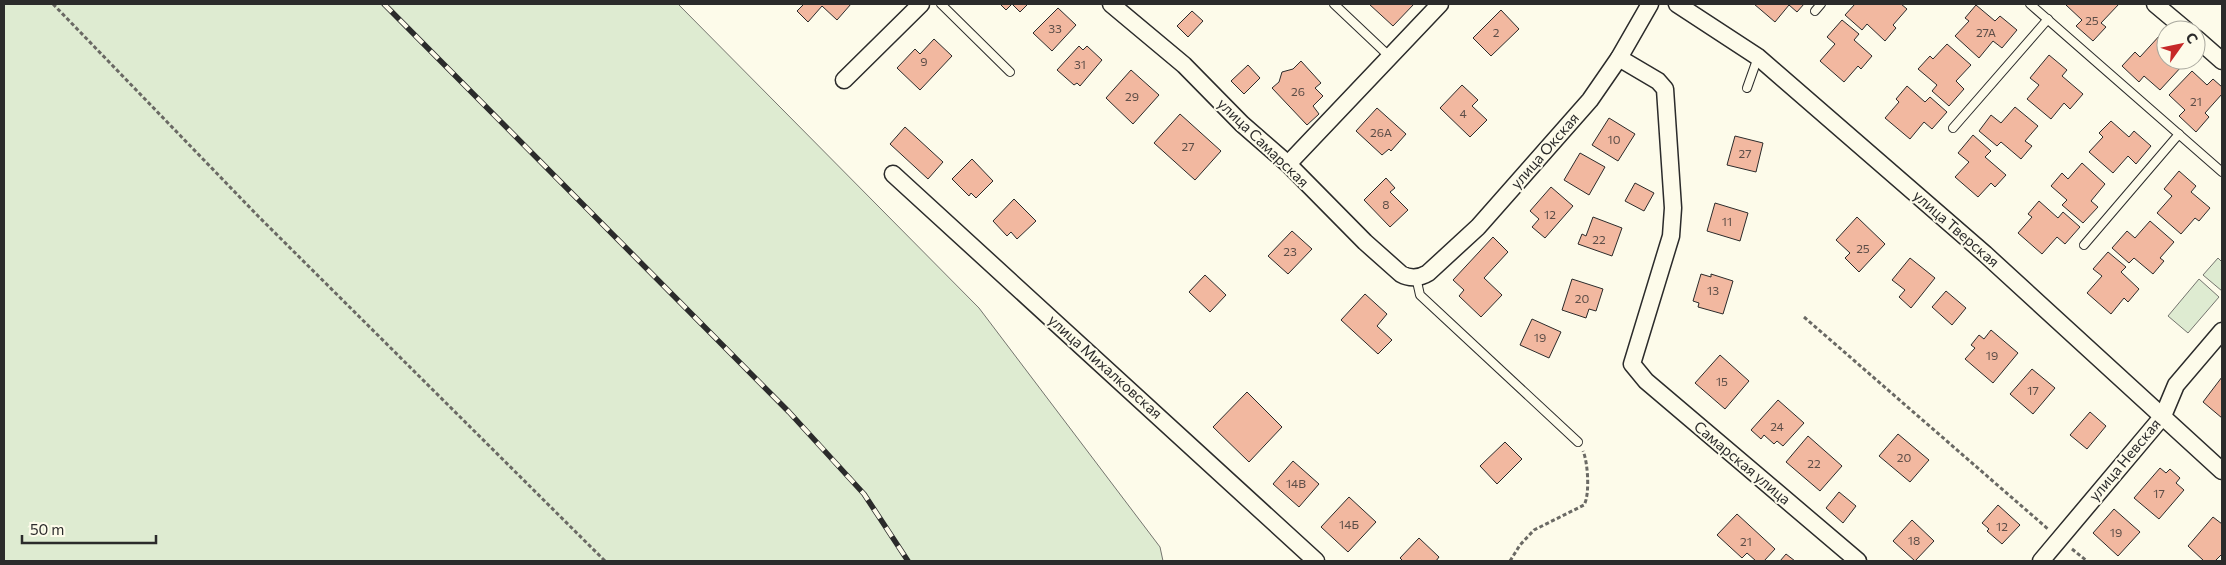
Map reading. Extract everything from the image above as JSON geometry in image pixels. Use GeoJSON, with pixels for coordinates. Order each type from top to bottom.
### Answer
{"type":"FeatureCollection","features":[{"type":"Feature","properties":{"kind":"street"},"geometry":{"type":"LineString","coordinates":[[844,80],[921,4]]}},
{"type":"Feature","properties":{"kind":"street","name":"улица Самарская"},"geometry":{"type":"LineString","coordinates":[[1111,4],[1184,65],[1242,124],[1288,164],[1365,242],[1401,274],[1407,277],[1416,277]]}},
{"type":"Feature","properties":{"kind":"street"},"geometry":{"type":"LineString","coordinates":[[1288,164],[1440,4]]}},
{"type":"Feature","properties":{"kind":"street","name":"улица Окская"},"geometry":{"type":"LineString","coordinates":[[1416,277],[1428,273],[1478,227],[1590,100],[1619,58],[1650,4]]}},
{"type":"Feature","properties":{"kind":"street","name":"улица Тверская"},"geometry":{"type":"LineString","coordinates":[[1677,4],[1758,58],[1985,254],[2222,471]]}},
{"type":"Feature","properties":{"kind":"street"},"geometry":{"type":"LineString","coordinates":[[2155,4],[2174,20]]}},
{"type":"Feature","properties":{"kind":"street"},"geometry":{"type":"LineString","coordinates":[[2206,47],[2222,61]]}},
{"type":"Feature","properties":{"kind":"street","name":"Самарская улица"},"geometry":{"type":"LineString","coordinates":[[1619,58],[1658,81],[1665,89],[1673,208],[1671,236],[1631,360],[1635,370],[1858,561]]}},
{"type":"Feature","properties":{"kind":"street","name":"улица Михалковская"},"geometry":{"type":"LineString","coordinates":[[893,174],[1316,561]]}},
{"type":"Feature","properties":{"kind":"street","name":"улица Невская"},"geometry":{"type":"LineString","coordinates":[[2041,561],[2163,416],[2176,385],[2222,331]]}},
{"type":"Feature","properties":{"kind":"lane"},"geometry":{"type":"LineString","coordinates":[[941,4],[1010,72]]}},
{"type":"Feature","properties":{"kind":"lane"},"geometry":{"type":"LineString","coordinates":[[1334,4],[1389,56]]}},
{"type":"Feature","properties":{"kind":"lane"},"geometry":{"type":"LineString","coordinates":[[1815,11],[1821,4]]}},
{"type":"Feature","properties":{"kind":"lane"},"geometry":{"type":"LineString","coordinates":[[2030,4],[2222,172]]}},
{"type":"Feature","properties":{"kind":"lane"},"geometry":{"type":"LineString","coordinates":[[1953,128],[2048,19]]}},
{"type":"Feature","properties":{"kind":"lane"},"geometry":{"type":"LineString","coordinates":[[1747,88],[1758,58]]}},
{"type":"Feature","properties":{"kind":"lane"},"geometry":{"type":"LineString","coordinates":[[2084,245],[2179,134]]}},
{"type":"Feature","properties":{"kind":"lane"},"geometry":{"type":"LineString","coordinates":[[1416,277],[1420,295],[1578,442]]}},
{"type":"Feature","properties":{"kind":"path"},"geometry":{"type":"LineString","coordinates":[[53,4],[266,224],[605,561]]}},
{"type":"Feature","properties":{"kind":"path"},"geometry":{"type":"LineString","coordinates":[[1804,318],[2059,539],[2087,561]]}},
{"type":"Feature","properties":{"kind":"path"},"geometry":{"type":"LineString","coordinates":[[1510,561],[1520,545],[1534,530],[1579,510],[1586,502],[1586,460],[1578,442]]}},
{"type":"Feature","properties":{"kind":"green space"},"geometry":{"type":"Polygon","coordinates":[[[4,4],[678,4],[979,308],[1160,547],[1163,561],[4,561],[4,4]]]}},
{"type":"Feature","properties":{"kind":"green space"},"geometry":{"type":"Polygon","coordinates":[[[2218,258],[2222,262],[2222,291],[2203,275],[2218,258]]]}},
{"type":"Feature","properties":{"kind":"green space"},"geometry":{"type":"Polygon","coordinates":[[[2199,279],[2219,297],[2188,333],[2168,316],[2199,279]]]}},
{"type":"Feature","properties":{"kind":"building"},"geometry":{"type":"Polygon","coordinates":[[[804,4],[851,4],[837,20],[822,6],[808,22],[797,11],[804,4]]]}},
{"type":"Feature","properties":{"kind":"building"},"geometry":{"type":"Polygon","coordinates":[[[1000,4],[1012,4],[1006,10],[1000,4]]]}},
{"type":"Feature","properties":{"kind":"building"},"geometry":{"type":"Polygon","coordinates":[[[1012,4],[1028,4],[1020,12],[1012,4]]]}},
{"type":"Feature","properties":{"kind":"building"},"geometry":{"type":"Polygon","coordinates":[[[1369,4],[1414,4],[1393,26],[1369,4]]]}},
{"type":"Feature","properties":{"kind":"building"},"geometry":{"type":"Polygon","coordinates":[[[1754,4],[1804,4],[1797,12],[1789,5],[1775,22],[1754,4]]]}},
{"type":"Feature","properties":{"kind":"building"},"geometry":{"type":"Polygon","coordinates":[[[1855,4],[1901,4],[1907,9],[1893,25],[1896,28],[1885,41],[1867,24],[1862,30],[1845,15],[1855,4]]]}},
{"type":"Feature","properties":{"kind":"building"},"geometry":{"type":"Polygon","coordinates":[[[2119,4],[2101,23],[2106,27],[2093,41],[2076,26],[2082,20],[2066,5],[2119,4]]]}},
{"type":"Feature","properties":{"kind":"building"},"geometry":{"type":"Polygon","coordinates":[[[1976,5],[1995,21],[2000,16],[2017,30],[2002,48],[1993,41],[1979,58],[1955,36],[1969,21],[1965,18],[1976,5]]]}},
{"type":"Feature","properties":{"kind":"building"},"geometry":{"type":"Polygon","coordinates":[[[1058,8],[1076,25],[1052,51],[1033,33],[1058,8]]]}},
{"type":"Feature","properties":{"kind":"building"},"geometry":{"type":"Polygon","coordinates":[[[1501,10],[1519,29],[1491,56],[1473,38],[1501,10]]]}},
{"type":"Feature","properties":{"kind":"building"},"geometry":{"type":"Polygon","coordinates":[[[1192,11],[1203,21],[1188,37],[1177,26],[1192,11]]]}},
{"type":"Feature","properties":{"kind":"building"},"geometry":{"type":"Polygon","coordinates":[[[1842,20],[1859,34],[1854,40],[1872,56],[1861,69],[1858,66],[1844,82],[1820,61],[1835,44],[1827,37],[1842,20]]]}},
{"type":"Feature","properties":{"kind":"building"},"geometry":{"type":"Polygon","coordinates":[[[934,39],[952,56],[920,90],[897,68],[915,49],[920,54],[934,39]]]}},
{"type":"Feature","properties":{"kind":"building"},"geometry":{"type":"Polygon","coordinates":[[[2156,39],[2156,70],[2178,70],[2160,90],[2144,76],[2139,82],[2122,66],[2135,52],[2140,57],[2156,39]]]}},
{"type":"Feature","properties":{"kind":"building"},"geometry":{"type":"Polygon","coordinates":[[[1947,44],[1971,65],[1956,81],[1964,89],[1949,106],[1932,91],[1937,85],[1918,69],[1930,56],[1933,59],[1947,44]]]}},
{"type":"Feature","properties":{"kind":"building"},"geometry":{"type":"Polygon","coordinates":[[[1079,46],[1083,50],[1087,46],[1102,60],[1080,86],[1077,83],[1074,85],[1057,70],[1079,46]]]}},
{"type":"Feature","properties":{"kind":"building"},"geometry":{"type":"Polygon","coordinates":[[[2049,55],[2067,70],[2062,76],[2083,94],[2070,109],[2064,103],[2051,119],[2027,99],[2039,85],[2030,78],[2049,55]]]}},
{"type":"Feature","properties":{"kind":"building"},"geometry":{"type":"Polygon","coordinates":[[[1301,61],[1321,83],[1315,88],[1323,96],[1313,106],[1319,114],[1307,125],[1272,88],[1279,82],[1282,72],[1293,69],[1301,61]]]}},
{"type":"Feature","properties":{"kind":"building"},"geometry":{"type":"Polygon","coordinates":[[[1248,65],[1260,78],[1244,94],[1231,81],[1248,65]]]}},
{"type":"Feature","properties":{"kind":"building"},"geometry":{"type":"Polygon","coordinates":[[[1131,70],[1159,95],[1133,124],[1106,98],[1131,70]]]}},
{"type":"Feature","properties":{"kind":"building"},"geometry":{"type":"Polygon","coordinates":[[[2192,71],[2207,85],[2213,79],[2222,87],[2222,94],[2205,113],[2209,117],[2196,132],[2179,116],[2185,110],[2169,95],[2192,71]]]}},
{"type":"Feature","properties":{"kind":"building"},"geometry":{"type":"Polygon","coordinates":[[[1462,85],[1478,100],[1472,106],[1487,120],[1470,137],[1440,108],[1462,85]]]}},
{"type":"Feature","properties":{"kind":"building"},"geometry":{"type":"Polygon","coordinates":[[[1907,86],[1925,102],[1930,97],[1947,112],[1932,129],[1924,122],[1910,139],[1885,118],[1899,102],[1896,99],[1907,86]]]}},
{"type":"Feature","properties":{"kind":"building"},"geometry":{"type":"Polygon","coordinates":[[[2015,107],[2038,126],[2025,141],[2032,146],[2021,159],[2001,142],[1997,146],[1979,131],[1991,115],[2001,123],[2015,107]]]}},
{"type":"Feature","properties":{"kind":"building"},"geometry":{"type":"Polygon","coordinates":[[[1377,108],[1406,134],[1391,151],[1389,149],[1382,155],[1356,131],[1377,108]]]}},
{"type":"Feature","properties":{"kind":"building"},"geometry":{"type":"Polygon","coordinates":[[[1180,114],[1221,151],[1195,180],[1154,143],[1180,114]]]}},
{"type":"Feature","properties":{"kind":"building"},"geometry":{"type":"Polygon","coordinates":[[[1609,118],[1635,134],[1618,161],[1592,145],[1609,118]]]}},
{"type":"Feature","properties":{"kind":"building"},"geometry":{"type":"Polygon","coordinates":[[[2111,121],[2129,137],[2134,131],[2151,146],[2136,164],[2128,156],[2113,173],[2089,152],[2103,137],[2099,133],[2111,121]]]}},
{"type":"Feature","properties":{"kind":"building"},"geometry":{"type":"Polygon","coordinates":[[[905,127],[943,162],[928,179],[890,144],[905,127]]]}},
{"type":"Feature","properties":{"kind":"building"},"geometry":{"type":"Polygon","coordinates":[[[1973,135],[1991,151],[1985,157],[2006,175],[1995,187],[1991,183],[1978,197],[1955,177],[1969,162],[1958,153],[1973,135]]]}},
{"type":"Feature","properties":{"kind":"building"},"geometry":{"type":"Polygon","coordinates":[[[1735,136],[1763,143],[1756,172],[1727,165],[1735,136]]]}},
{"type":"Feature","properties":{"kind":"building"},"geometry":{"type":"Polygon","coordinates":[[[1580,153],[1605,167],[1589,195],[1564,180],[1580,153]]]}},
{"type":"Feature","properties":{"kind":"building"},"geometry":{"type":"Polygon","coordinates":[[[972,159],[993,181],[976,198],[971,193],[969,196],[952,179],[972,159]]]}},
{"type":"Feature","properties":{"kind":"building"},"geometry":{"type":"Polygon","coordinates":[[[2082,163],[2105,184],[2091,201],[2098,207],[2083,223],[2062,205],[2067,200],[2051,186],[2062,173],[2068,179],[2082,163]]]}},
{"type":"Feature","properties":{"kind":"building"},"geometry":{"type":"Polygon","coordinates":[[[2179,171],[2196,186],[2191,192],[2210,208],[2199,221],[2195,218],[2181,234],[2157,213],[2172,196],[2164,189],[2179,171]]]}},
{"type":"Feature","properties":{"kind":"building"},"geometry":{"type":"Polygon","coordinates":[[[1386,178],[1395,188],[1390,192],[1408,210],[1390,227],[1364,200],[1386,178]]]}},
{"type":"Feature","properties":{"kind":"building"},"geometry":{"type":"Polygon","coordinates":[[[1635,183],[1654,193],[1644,211],[1625,201],[1635,183]]]}},
{"type":"Feature","properties":{"kind":"building"},"geometry":{"type":"Polygon","coordinates":[[[1551,187],[1573,206],[1545,238],[1532,227],[1539,219],[1530,211],[1551,187]]]}},
{"type":"Feature","properties":{"kind":"building"},"geometry":{"type":"Polygon","coordinates":[[[1014,199],[1036,221],[1017,239],[1011,232],[1007,236],[993,221],[1014,199]]]}},
{"type":"Feature","properties":{"kind":"building"},"geometry":{"type":"Polygon","coordinates":[[[2039,201],[2058,218],[2063,212],[2080,227],[2065,244],[2057,237],[2042,254],[2018,233],[2032,217],[2028,214],[2039,201]]]}},
{"type":"Feature","properties":{"kind":"building"},"geometry":{"type":"Polygon","coordinates":[[[1715,203],[1748,213],[1740,241],[1707,231],[1715,203]]]}},
{"type":"Feature","properties":{"kind":"building"},"geometry":{"type":"Polygon","coordinates":[[[1593,217],[1622,228],[1612,256],[1578,244],[1582,234],[1586,236],[1593,217]]]}},
{"type":"Feature","properties":{"kind":"building"},"geometry":{"type":"Polygon","coordinates":[[[1857,217],[1885,244],[1859,272],[1845,258],[1850,253],[1836,240],[1857,217]]]}},
{"type":"Feature","properties":{"kind":"building"},"geometry":{"type":"Polygon","coordinates":[[[2150,221],[2174,242],[2160,258],[2164,261],[2153,274],[2134,258],[2129,263],[2112,248],[2127,231],[2135,238],[2150,221]]]}},
{"type":"Feature","properties":{"kind":"building"},"geometry":{"type":"Polygon","coordinates":[[[1292,231],[1312,249],[1288,274],[1268,256],[1292,231]]]}},
{"type":"Feature","properties":{"kind":"building"},"geometry":{"type":"Polygon","coordinates":[[[1493,237],[1508,252],[1484,278],[1502,295],[1481,317],[1459,296],[1464,290],[1453,280],[1493,237]]]}},
{"type":"Feature","properties":{"kind":"building"},"geometry":{"type":"Polygon","coordinates":[[[2108,252],[2126,267],[2121,272],[2139,289],[2128,302],[2124,298],[2111,314],[2087,293],[2102,276],[2093,269],[2108,252]]]}},
{"type":"Feature","properties":{"kind":"building"},"geometry":{"type":"Polygon","coordinates":[[[1910,258],[1935,278],[1911,308],[1899,297],[1905,290],[1892,280],[1910,258]]]}},
{"type":"Feature","properties":{"kind":"building"},"geometry":{"type":"Polygon","coordinates":[[[1701,274],[1711,277],[1711,274],[1733,281],[1723,314],[1698,307],[1699,303],[1693,301],[1701,274]]]}},
{"type":"Feature","properties":{"kind":"building"},"geometry":{"type":"Polygon","coordinates":[[[1205,275],[1226,295],[1210,312],[1189,292],[1205,275]]]}},
{"type":"Feature","properties":{"kind":"building"},"geometry":{"type":"Polygon","coordinates":[[[1572,279],[1603,289],[1596,311],[1589,309],[1586,318],[1562,310],[1572,279]]]}},
{"type":"Feature","properties":{"kind":"building"},"geometry":{"type":"Polygon","coordinates":[[[1946,291],[1966,308],[1952,325],[1932,307],[1946,291]]]}},
{"type":"Feature","properties":{"kind":"building"},"geometry":{"type":"Polygon","coordinates":[[[1365,294],[1387,314],[1377,326],[1392,340],[1378,354],[1341,320],[1365,294]]]}},
{"type":"Feature","properties":{"kind":"building"},"geometry":{"type":"Polygon","coordinates":[[[1532,319],[1561,332],[1549,358],[1520,345],[1532,319]]]}},
{"type":"Feature","properties":{"kind":"building"},"geometry":{"type":"Polygon","coordinates":[[[1991,330],[2018,353],[1993,383],[1965,359],[1975,348],[1971,345],[1979,335],[1984,339],[1991,330]]]}},
{"type":"Feature","properties":{"kind":"building"},"geometry":{"type":"Polygon","coordinates":[[[1720,355],[1749,381],[1725,409],[1695,383],[1720,355]]]}},
{"type":"Feature","properties":{"kind":"building"},"geometry":{"type":"Polygon","coordinates":[[[2032,369],[2055,388],[2033,414],[2010,394],[2032,369]]]}},
{"type":"Feature","properties":{"kind":"building"},"geometry":{"type":"Polygon","coordinates":[[[2222,377],[2222,418],[2203,402],[2222,377]]]}},
{"type":"Feature","properties":{"kind":"building"},"geometry":{"type":"Polygon","coordinates":[[[1247,392],[1282,427],[1249,462],[1213,427],[1247,392]]]}},
{"type":"Feature","properties":{"kind":"building"},"geometry":{"type":"Polygon","coordinates":[[[1778,400],[1804,423],[1783,446],[1777,441],[1774,444],[1764,435],[1761,439],[1751,430],[1778,400]]]}},
{"type":"Feature","properties":{"kind":"building"},"geometry":{"type":"Polygon","coordinates":[[[2090,412],[2106,426],[2087,449],[2070,435],[2090,412]]]}},
{"type":"Feature","properties":{"kind":"building"},"geometry":{"type":"Polygon","coordinates":[[[1898,434],[1929,460],[1910,482],[1879,456],[1898,434]]]}},
{"type":"Feature","properties":{"kind":"building"},"geometry":{"type":"Polygon","coordinates":[[[1808,436],[1842,466],[1820,491],[1786,462],[1808,436]]]}},
{"type":"Feature","properties":{"kind":"building"},"geometry":{"type":"Polygon","coordinates":[[[1505,442],[1522,459],[1497,484],[1480,466],[1505,442]]]}},
{"type":"Feature","properties":{"kind":"building"},"geometry":{"type":"Polygon","coordinates":[[[1293,461],[1319,484],[1299,507],[1273,484],[1293,461]]]}},
{"type":"Feature","properties":{"kind":"building"},"geometry":{"type":"Polygon","coordinates":[[[2160,468],[2166,473],[2170,469],[2180,478],[2176,483],[2184,490],[2159,519],[2134,498],[2160,468]]]}},
{"type":"Feature","properties":{"kind":"building"},"geometry":{"type":"Polygon","coordinates":[[[1839,492],[1856,506],[1843,523],[1826,508],[1839,492]]]}},
{"type":"Feature","properties":{"kind":"building"},"geometry":{"type":"Polygon","coordinates":[[[1349,497],[1376,522],[1348,552],[1321,527],[1349,497]]]}},
{"type":"Feature","properties":{"kind":"building"},"geometry":{"type":"Polygon","coordinates":[[[1998,505],[2020,525],[2002,544],[1987,531],[1989,529],[1982,523],[1998,505]]]}},
{"type":"Feature","properties":{"kind":"building"},"geometry":{"type":"Polygon","coordinates":[[[2114,509],[2140,532],[2118,556],[2093,533],[2114,509]]]}},
{"type":"Feature","properties":{"kind":"building"},"geometry":{"type":"Polygon","coordinates":[[[1737,514],[1775,549],[1764,561],[1756,561],[1747,553],[1742,558],[1717,535],[1737,514]]]}},
{"type":"Feature","properties":{"kind":"building"},"geometry":{"type":"Polygon","coordinates":[[[2213,517],[2222,524],[2222,554],[2215,561],[2204,561],[2188,546],[2213,517]]]}},
{"type":"Feature","properties":{"kind":"building"},"geometry":{"type":"Polygon","coordinates":[[[1912,520],[1934,541],[1915,561],[1893,541],[1912,520]]]}},
{"type":"Feature","properties":{"kind":"building"},"geometry":{"type":"Polygon","coordinates":[[[1419,538],[1439,557],[1436,561],[1403,561],[1400,558],[1419,538]]]}},
{"type":"Feature","properties":{"kind":"building"},"geometry":{"type":"Polygon","coordinates":[[[1786,554],[1795,561],[1780,561],[1786,554]]]}},
{"type":"Feature","properties":{"kind":"railway"},"geometry":{"type":"LineString","coordinates":[[384,4],[789,412],[864,494],[908,561]]}}]}
